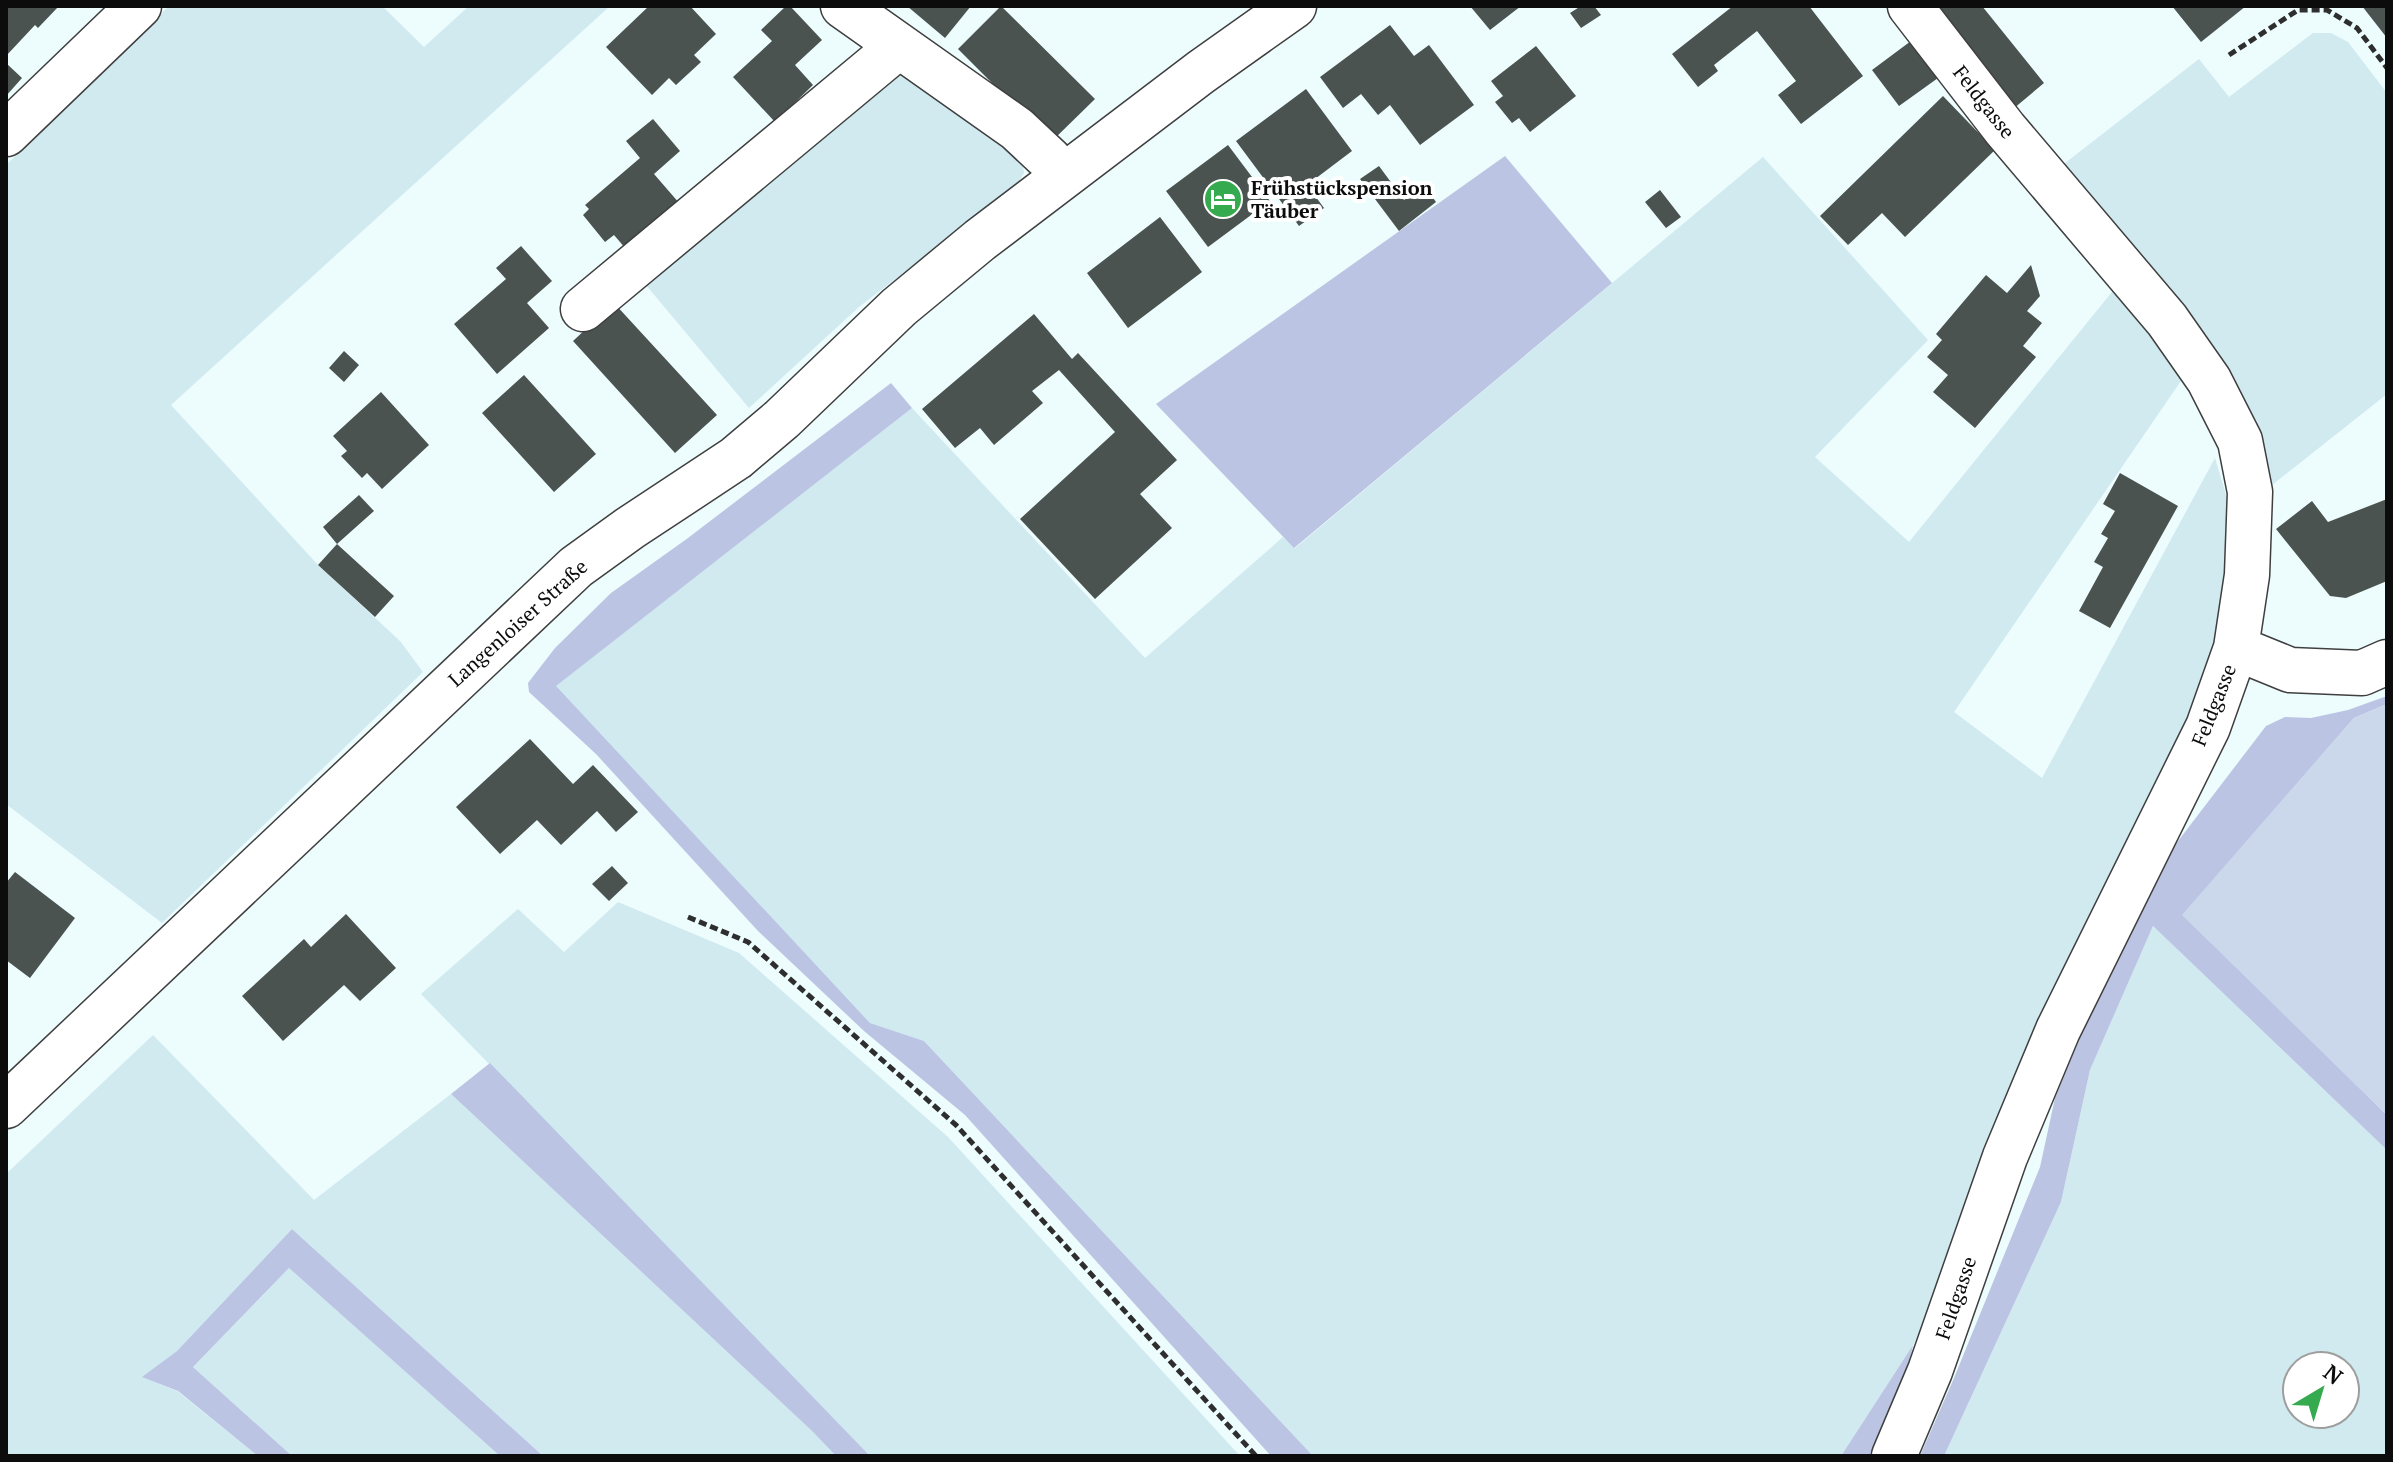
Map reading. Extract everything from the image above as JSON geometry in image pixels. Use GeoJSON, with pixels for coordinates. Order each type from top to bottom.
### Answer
{"type":"FeatureCollection","features":[{"type":"Feature","properties":{"kind":"street"},"geometry":{"type":"LineString","coordinates":[[6,134],[139,6]]}},
{"type":"Feature","properties":{"kind":"street","name":"Langenloiser Straße"},"geometry":{"type":"LineString","coordinates":[[6,1106],[576,567],[736,458],[782,419],[899,307],[1062,177],[1294,6]]}},
{"type":"Feature","properties":{"kind":"street","name":"Feldgasse"},"geometry":{"type":"LineString","coordinates":[[1894,1456],[1930,1371],[2005,1157],[2058,1030],[2208,727],[2236,648],[2247,575],[2250,492],[2240,441],[2209,380],[2167,320],[2005,129],[1910,6]]}},
{"type":"Feature","properties":{"kind":"street"},"geometry":{"type":"LineString","coordinates":[[854,9],[899,46],[1017,129],[1049,159],[1062,177]]}},
{"type":"Feature","properties":{"kind":"street"},"geometry":{"type":"LineString","coordinates":[[583,309],[899,46]]}},
{"type":"Feature","properties":{"kind":"street"},"geometry":{"type":"LineString","coordinates":[[2236,648],[2290,670],[2362,673],[2387,662]]}},
{"type":"Feature","properties":{"kind":"path"},"geometry":{"type":"LineString","coordinates":[[2229,55],[2298,10],[2327,10],[2357,28],[2387,68]]}},
{"type":"Feature","properties":{"kind":"path"},"geometry":{"type":"LineString","coordinates":[[688,917],[748,942],[956,1125],[1256,1456]]}},
{"type":"Feature","properties":{"kind":"shaded area"},"geometry":{"type":"Polygon","coordinates":[[[169,6],[382,6],[424,47],[469,6],[610,6],[171,405],[318,565],[400,641],[423,672],[162,923],[6,804],[6,165],[169,6]]]}},
{"type":"Feature","properties":{"kind":"shaded area"},"geometry":{"type":"Polygon","coordinates":[[[2313,33],[2331,33],[2348,42],[2387,93],[2387,394],[2272,485],[2259,433],[2060,167],[2199,59],[2229,97],[2313,33]]]}},
{"type":"Feature","properties":{"kind":"shaded area"},"geometry":{"type":"Polygon","coordinates":[[[905,69],[1021,155],[1024,173],[1015,187],[859,307],[749,408],[640,278],[905,69]]]}},
{"type":"Feature","properties":{"kind":"shaded area"},"geometry":{"type":"Polygon","coordinates":[[[1505,156],[1612,283],[1294,548],[1156,404],[1505,156]]]}},
{"type":"Feature","properties":{"kind":"shaded area"},"geometry":{"type":"Polygon","coordinates":[[[1763,157],[1928,340],[1815,457],[1909,542],[2116,287],[2185,375],[1954,712],[2042,778],[2215,458],[2227,498],[2227,578],[2216,645],[2188,719],[1932,1309],[1913,1345],[1841,1456],[1313,1456],[924,1041],[870,1023],[555,686],[912,408],[1145,658],[1283,537],[1295,548],[1763,157]]]}},
{"type":"Feature","properties":{"kind":"shaded area"},"geometry":{"type":"Polygon","coordinates":[[[891,383],[912,408],[556,686],[870,1023],[924,1041],[1313,1456],[1271,1456],[965,1115],[864,1031],[758,931],[596,754],[529,692],[528,683],[555,648],[611,593],[891,383]]]}},
{"type":"Feature","properties":{"kind":"shaded area"},"geometry":{"type":"Polygon","coordinates":[[[2387,696],[2387,704],[2354,718],[2183,915],[2387,1115],[2387,1150],[2153,926],[2090,1070],[2061,1202],[1944,1456],[1920,1456],[2040,1167],[2055,1098],[2079,1040],[2142,904],[2175,845],[2266,726],[2285,717],[2311,718],[2348,710],[2387,696]]]}},
{"type":"Feature","properties":{"kind":"shaded area"},"geometry":{"type":"Polygon","coordinates":[[[2387,704],[2387,1115],[2182,915],[2354,718],[2387,704]]]}},
{"type":"Feature","properties":{"kind":"shaded area"},"geometry":{"type":"Polygon","coordinates":[[[618,902],[739,953],[948,1137],[1240,1456],[870,1456],[421,994],[518,909],[564,952],[618,902]]]}},
{"type":"Feature","properties":{"kind":"shaded area"},"geometry":{"type":"Polygon","coordinates":[[[2153,926],[2387,1150],[2387,1456],[1944,1456],[2061,1202],[2090,1070],[2153,926]]]}},
{"type":"Feature","properties":{"kind":"shaded area"},"geometry":{"type":"Polygon","coordinates":[[[153,1035],[314,1200],[451,1094],[836,1456],[543,1456],[292,1229],[177,1351],[143,1377],[177,1391],[258,1456],[6,1456],[6,1174],[153,1035]]]}},
{"type":"Feature","properties":{"kind":"shaded area"},"geometry":{"type":"Polygon","coordinates":[[[490,1063],[870,1456],[836,1456],[451,1094],[490,1063]]]}},
{"type":"Feature","properties":{"kind":"shaded area"},"geometry":{"type":"Polygon","coordinates":[[[292,1229],[543,1456],[500,1456],[289,1268],[193,1367],[292,1456],[258,1456],[178,1391],[142,1377],[177,1351],[292,1229]]]}},
{"type":"Feature","properties":{"kind":"shaded area"},"geometry":{"type":"Polygon","coordinates":[[[289,1268],[500,1456],[292,1456],[193,1367],[289,1268]]]}},
{"type":"Feature","properties":{"kind":"shaded area"},"geometry":{"type":"Polygon","coordinates":[[[1913,1345],[1902,1398],[1876,1456],[1841,1456],[1913,1345]]]}},
{"type":"Feature","properties":{"kind":"building"},"geometry":{"type":"Polygon","coordinates":[[[6,6],[59,6],[38,28],[35,25],[6,56],[6,6]]]}},
{"type":"Feature","properties":{"kind":"building"},"geometry":{"type":"Polygon","coordinates":[[[649,6],[690,6],[716,34],[694,55],[701,62],[676,85],[669,78],[652,95],[606,47],[649,6]]]}},
{"type":"Feature","properties":{"kind":"building"},"geometry":{"type":"Polygon","coordinates":[[[786,6],[790,6],[822,40],[795,65],[813,85],[775,122],[733,77],[772,41],[761,30],[786,6]]]}},
{"type":"Feature","properties":{"kind":"building"},"geometry":{"type":"Polygon","coordinates":[[[907,6],[971,6],[945,38],[907,6]]]}},
{"type":"Feature","properties":{"kind":"building"},"geometry":{"type":"Polygon","coordinates":[[[1001,6],[1095,99],[1051,142],[958,49],[1001,6]]]}},
{"type":"Feature","properties":{"kind":"building"},"geometry":{"type":"Polygon","coordinates":[[[1470,6],[1521,6],[1490,30],[1470,6]]]}},
{"type":"Feature","properties":{"kind":"building"},"geometry":{"type":"Polygon","coordinates":[[[1581,6],[1594,6],[1601,15],[1581,28],[1570,13],[1581,6]]]}},
{"type":"Feature","properties":{"kind":"building"},"geometry":{"type":"Polygon","coordinates":[[[1733,6],[1809,6],[1863,76],[1801,124],[1778,95],[1796,81],[1757,31],[1714,65],[1718,71],[1698,87],[1672,54],[1733,6]]]}},
{"type":"Feature","properties":{"kind":"building"},"geometry":{"type":"Polygon","coordinates":[[[1930,6],[1982,6],[2044,83],[2013,109],[1930,6]]]}},
{"type":"Feature","properties":{"kind":"building"},"geometry":{"type":"Polygon","coordinates":[[[2172,6],[2246,6],[2201,42],[2172,6]]]}},
{"type":"Feature","properties":{"kind":"building"},"geometry":{"type":"Polygon","coordinates":[[[2362,6],[2387,6],[2387,38],[2362,6]]]}},
{"type":"Feature","properties":{"kind":"building"},"geometry":{"type":"Polygon","coordinates":[[[1390,25],[1414,56],[1429,45],[1474,105],[1420,145],[1390,105],[1378,115],[1361,94],[1343,108],[1320,77],[1390,25]]]}},
{"type":"Feature","properties":{"kind":"building"},"geometry":{"type":"Polygon","coordinates":[[[1911,41],[1938,78],[1899,106],[1872,70],[1911,41]]]}},
{"type":"Feature","properties":{"kind":"building"},"geometry":{"type":"Polygon","coordinates":[[[1536,46],[1576,96],[1530,132],[1519,118],[1512,123],[1495,102],[1503,96],[1491,81],[1536,46]]]}},
{"type":"Feature","properties":{"kind":"building"},"geometry":{"type":"Polygon","coordinates":[[[6,63],[22,78],[6,96],[6,63]]]}},
{"type":"Feature","properties":{"kind":"building"},"geometry":{"type":"Polygon","coordinates":[[[1306,89],[1352,151],[1307,185],[1324,208],[1299,226],[1236,141],[1306,89]]]}},
{"type":"Feature","properties":{"kind":"building"},"geometry":{"type":"Polygon","coordinates":[[[1943,96],[1995,150],[1905,237],[1882,213],[1848,245],[1820,216],[1943,96]]]}},
{"type":"Feature","properties":{"kind":"building"},"geometry":{"type":"Polygon","coordinates":[[[653,119],[680,151],[654,174],[680,204],[626,249],[614,235],[605,242],[583,215],[589,209],[585,205],[640,158],[626,141],[653,119]]]}},
{"type":"Feature","properties":{"kind":"building"},"geometry":{"type":"Polygon","coordinates":[[[1228,145],[1270,201],[1208,247],[1166,191],[1228,145]]]}},
{"type":"Feature","properties":{"kind":"building"},"geometry":{"type":"Polygon","coordinates":[[[1379,166],[1404,200],[1424,185],[1436,202],[1399,231],[1360,179],[1379,166]]]}},
{"type":"Feature","properties":{"kind":"building"},"geometry":{"type":"Polygon","coordinates":[[[1660,190],[1681,217],[1666,228],[1645,202],[1660,190]]]}},
{"type":"Feature","properties":{"kind":"building"},"geometry":{"type":"Polygon","coordinates":[[[1160,217],[1202,272],[1128,328],[1087,273],[1160,217]]]}},
{"type":"Feature","properties":{"kind":"building"},"geometry":{"type":"Polygon","coordinates":[[[521,246],[552,281],[527,303],[549,328],[497,374],[454,324],[506,279],[496,268],[521,246]]]}},
{"type":"Feature","properties":{"kind":"building"},"geometry":{"type":"Polygon","coordinates":[[[2031,265],[2040,296],[2027,311],[2042,323],[2023,346],[2036,357],[1975,428],[1933,392],[1948,375],[1927,357],[1942,340],[1936,334],[1986,275],[2007,293],[2031,265]]]}},
{"type":"Feature","properties":{"kind":"building"},"geometry":{"type":"Polygon","coordinates":[[[614,303],[717,415],[675,453],[573,341],[614,303]]]}},
{"type":"Feature","properties":{"kind":"building"},"geometry":{"type":"Polygon","coordinates":[[[1034,314],[1072,359],[1078,353],[1177,460],[1140,494],[1172,528],[1095,599],[1020,519],[1115,432],[1059,370],[1032,391],[1043,403],[994,445],[980,428],[955,448],[922,409],[1034,314]]]}},
{"type":"Feature","properties":{"kind":"building"},"geometry":{"type":"Polygon","coordinates":[[[344,351],[359,365],[344,382],[329,368],[344,351]]]}},
{"type":"Feature","properties":{"kind":"building"},"geometry":{"type":"Polygon","coordinates":[[[524,375],[596,454],[554,492],[482,413],[524,375]]]}},
{"type":"Feature","properties":{"kind":"building"},"geometry":{"type":"Polygon","coordinates":[[[381,392],[429,445],[382,489],[367,473],[362,478],[341,456],[347,451],[333,436],[381,392]]]}},
{"type":"Feature","properties":{"kind":"building"},"geometry":{"type":"Polygon","coordinates":[[[2120,473],[2178,506],[2110,628],[2079,611],[2103,567],[2094,562],[2108,538],[2101,534],[2115,511],[2103,504],[2120,473]]]}},
{"type":"Feature","properties":{"kind":"building"},"geometry":{"type":"Polygon","coordinates":[[[359,495],[374,511],[337,544],[323,527],[359,495]]]}},
{"type":"Feature","properties":{"kind":"building"},"geometry":{"type":"Polygon","coordinates":[[[2387,499],[2387,581],[2346,598],[2330,596],[2276,529],[2312,501],[2328,522],[2387,499]]]}},
{"type":"Feature","properties":{"kind":"building"},"geometry":{"type":"Polygon","coordinates":[[[337,544],[394,596],[375,617],[318,565],[337,544]]]}},
{"type":"Feature","properties":{"kind":"building"},"geometry":{"type":"Polygon","coordinates":[[[530,739],[573,784],[593,765],[638,812],[616,832],[597,811],[561,845],[537,820],[500,854],[456,807],[530,739]]]}},
{"type":"Feature","properties":{"kind":"building"},"geometry":{"type":"Polygon","coordinates":[[[612,866],[628,883],[609,901],[592,884],[612,866]]]}},
{"type":"Feature","properties":{"kind":"building"},"geometry":{"type":"Polygon","coordinates":[[[15,872],[75,918],[30,978],[6,960],[6,883],[15,872]]]}},
{"type":"Feature","properties":{"kind":"building"},"geometry":{"type":"Polygon","coordinates":[[[346,914],[396,968],[360,1001],[344,985],[283,1041],[242,996],[304,939],[311,947],[346,914]]]}},
{"type":"Feature","properties":{"kind":"place","name":"Frühstückspension Täuber"},"geometry":{"type":"Point","coordinates":[1223,199]}}]}
